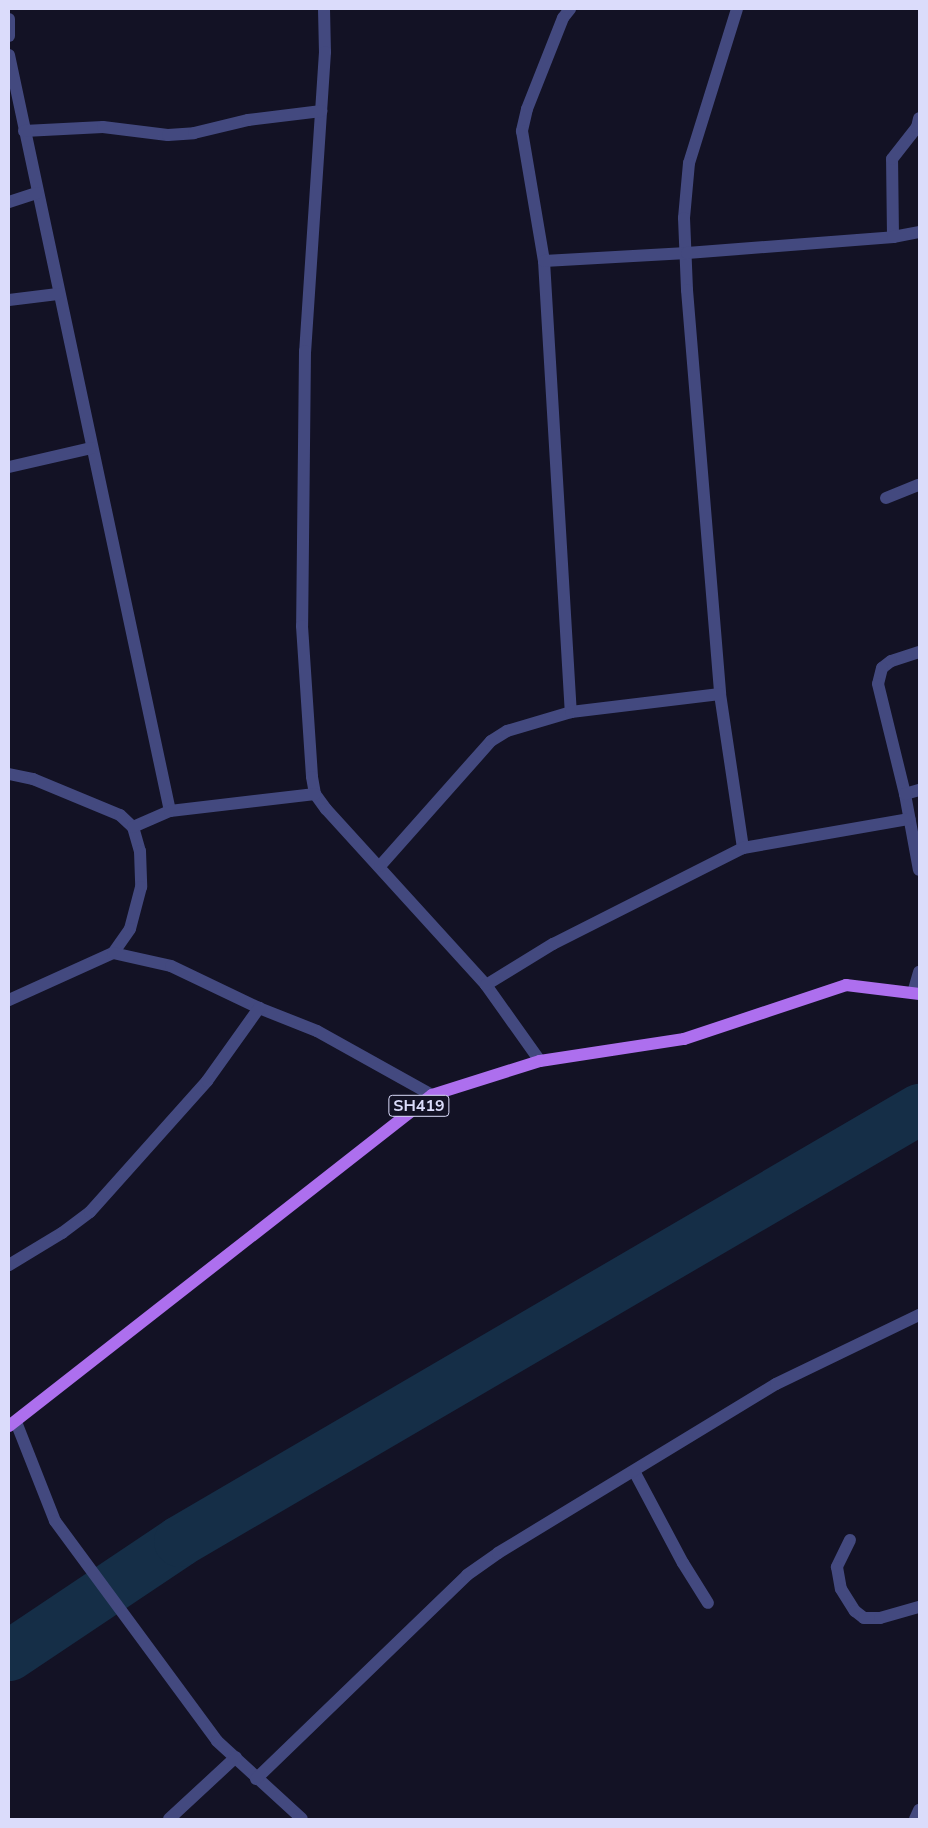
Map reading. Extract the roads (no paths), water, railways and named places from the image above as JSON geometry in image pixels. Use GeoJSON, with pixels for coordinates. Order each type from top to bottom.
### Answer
{"type":"FeatureCollection","features":[{"type":"Feature","properties":{"kind":"main road","name":"SH419"},"geometry":{"type":"LineString","coordinates":[[12,1424],[432,1095],[540,1061],[684,1039],[846,985],[916,994]]}},
{"type":"Feature","properties":{"kind":"street"},"geometry":{"type":"LineString","coordinates":[[324,9],[325,52],[305,351],[302,617],[312,776],[315,794],[326,809],[486,984],[540,1061]]}},
{"type":"Feature","properties":{"kind":"street"},"geometry":{"type":"LineString","coordinates":[[570,9],[564,18],[527,109],[522,131],[544,261],[571,712]]}},
{"type":"Feature","properties":{"kind":"street"},"geometry":{"type":"LineString","coordinates":[[737,9],[689,162],[684,218],[720,694],[743,848]]}},
{"type":"Feature","properties":{"kind":"street"},"geometry":{"type":"LineString","coordinates":[[9,18],[9,36]]}},
{"type":"Feature","properties":{"kind":"street"},"geometry":{"type":"LineString","coordinates":[[9,56],[58,294],[170,810]]}},
{"type":"Feature","properties":{"kind":"street"},"geometry":{"type":"LineString","coordinates":[[24,131],[103,127],[168,135],[194,133],[248,120],[321,110]]}},
{"type":"Feature","properties":{"kind":"street"},"geometry":{"type":"LineString","coordinates":[[893,237],[892,159],[917,127],[919,118]]}},
{"type":"Feature","properties":{"kind":"street"},"geometry":{"type":"LineString","coordinates":[[9,202],[37,193]]}},
{"type":"Feature","properties":{"kind":"street"},"geometry":{"type":"LineString","coordinates":[[544,261],[687,253],[893,237],[919,232]]}},
{"type":"Feature","properties":{"kind":"street"},"geometry":{"type":"LineString","coordinates":[[9,300],[58,294]]}},
{"type":"Feature","properties":{"kind":"street"},"geometry":{"type":"LineString","coordinates":[[9,468],[92,448]]}},
{"type":"Feature","properties":{"kind":"street"},"geometry":{"type":"LineString","coordinates":[[886,498],[919,485]]}},
{"type":"Feature","properties":{"kind":"street"},"geometry":{"type":"LineString","coordinates":[[919,652],[891,662],[882,668],[878,684],[905,794],[919,870]]}},
{"type":"Feature","properties":{"kind":"street"},"geometry":{"type":"LineString","coordinates":[[380,866],[491,741],[507,731],[571,712],[720,694]]}},
{"type":"Feature","properties":{"kind":"street"},"geometry":{"type":"LineString","coordinates":[[9,774],[33,779],[120,815],[133,827],[140,851],[141,887],[130,929],[114,953],[9,1000]]}},
{"type":"Feature","properties":{"kind":"street"},"geometry":{"type":"LineString","coordinates":[[905,794],[919,790]]}},
{"type":"Feature","properties":{"kind":"street"},"geometry":{"type":"LineString","coordinates":[[133,827],[170,810],[315,794]]}},
{"type":"Feature","properties":{"kind":"street"},"geometry":{"type":"LineString","coordinates":[[486,984],[553,944],[743,848],[910,819]]}},
{"type":"Feature","properties":{"kind":"street"},"geometry":{"type":"LineString","coordinates":[[114,953],[171,966],[259,1008],[317,1031],[432,1095]]}},
{"type":"Feature","properties":{"kind":"street"},"geometry":{"type":"LineString","coordinates":[[916,994],[919,972]]}},
{"type":"Feature","properties":{"kind":"street"},"geometry":{"type":"LineString","coordinates":[[9,1265],[62,1233],[90,1212],[207,1081],[259,1008]]}},
{"type":"Feature","properties":{"kind":"street"},"geometry":{"type":"LineString","coordinates":[[256,1779],[466,1576],[498,1553],[776,1384],[919,1315]]}},
{"type":"Feature","properties":{"kind":"street"},"geometry":{"type":"LineString","coordinates":[[12,1424],[55,1521],[168,1675],[217,1741],[236,1757],[256,1779],[302,1819]]}},
{"type":"Feature","properties":{"kind":"street"},"geometry":{"type":"LineString","coordinates":[[634,1471],[682,1563],[708,1603]]}},
{"type":"Feature","properties":{"kind":"street"},"geometry":{"type":"LineString","coordinates":[[850,1540],[837,1567],[841,1589],[855,1611],[864,1618],[880,1618],[919,1608]]}},
{"type":"Feature","properties":{"kind":"street"},"geometry":{"type":"LineString","coordinates":[[170,1819],[236,1757]]}},
{"type":"Feature","properties":{"kind":"street"},"geometry":{"type":"LineString","coordinates":[[915,1819],[919,1810]]}},
{"type":"Feature","properties":{"kind":"waterway"},"geometry":{"type":"LineString","coordinates":[[9,1655],[179,1541],[919,1109]]}}]}
